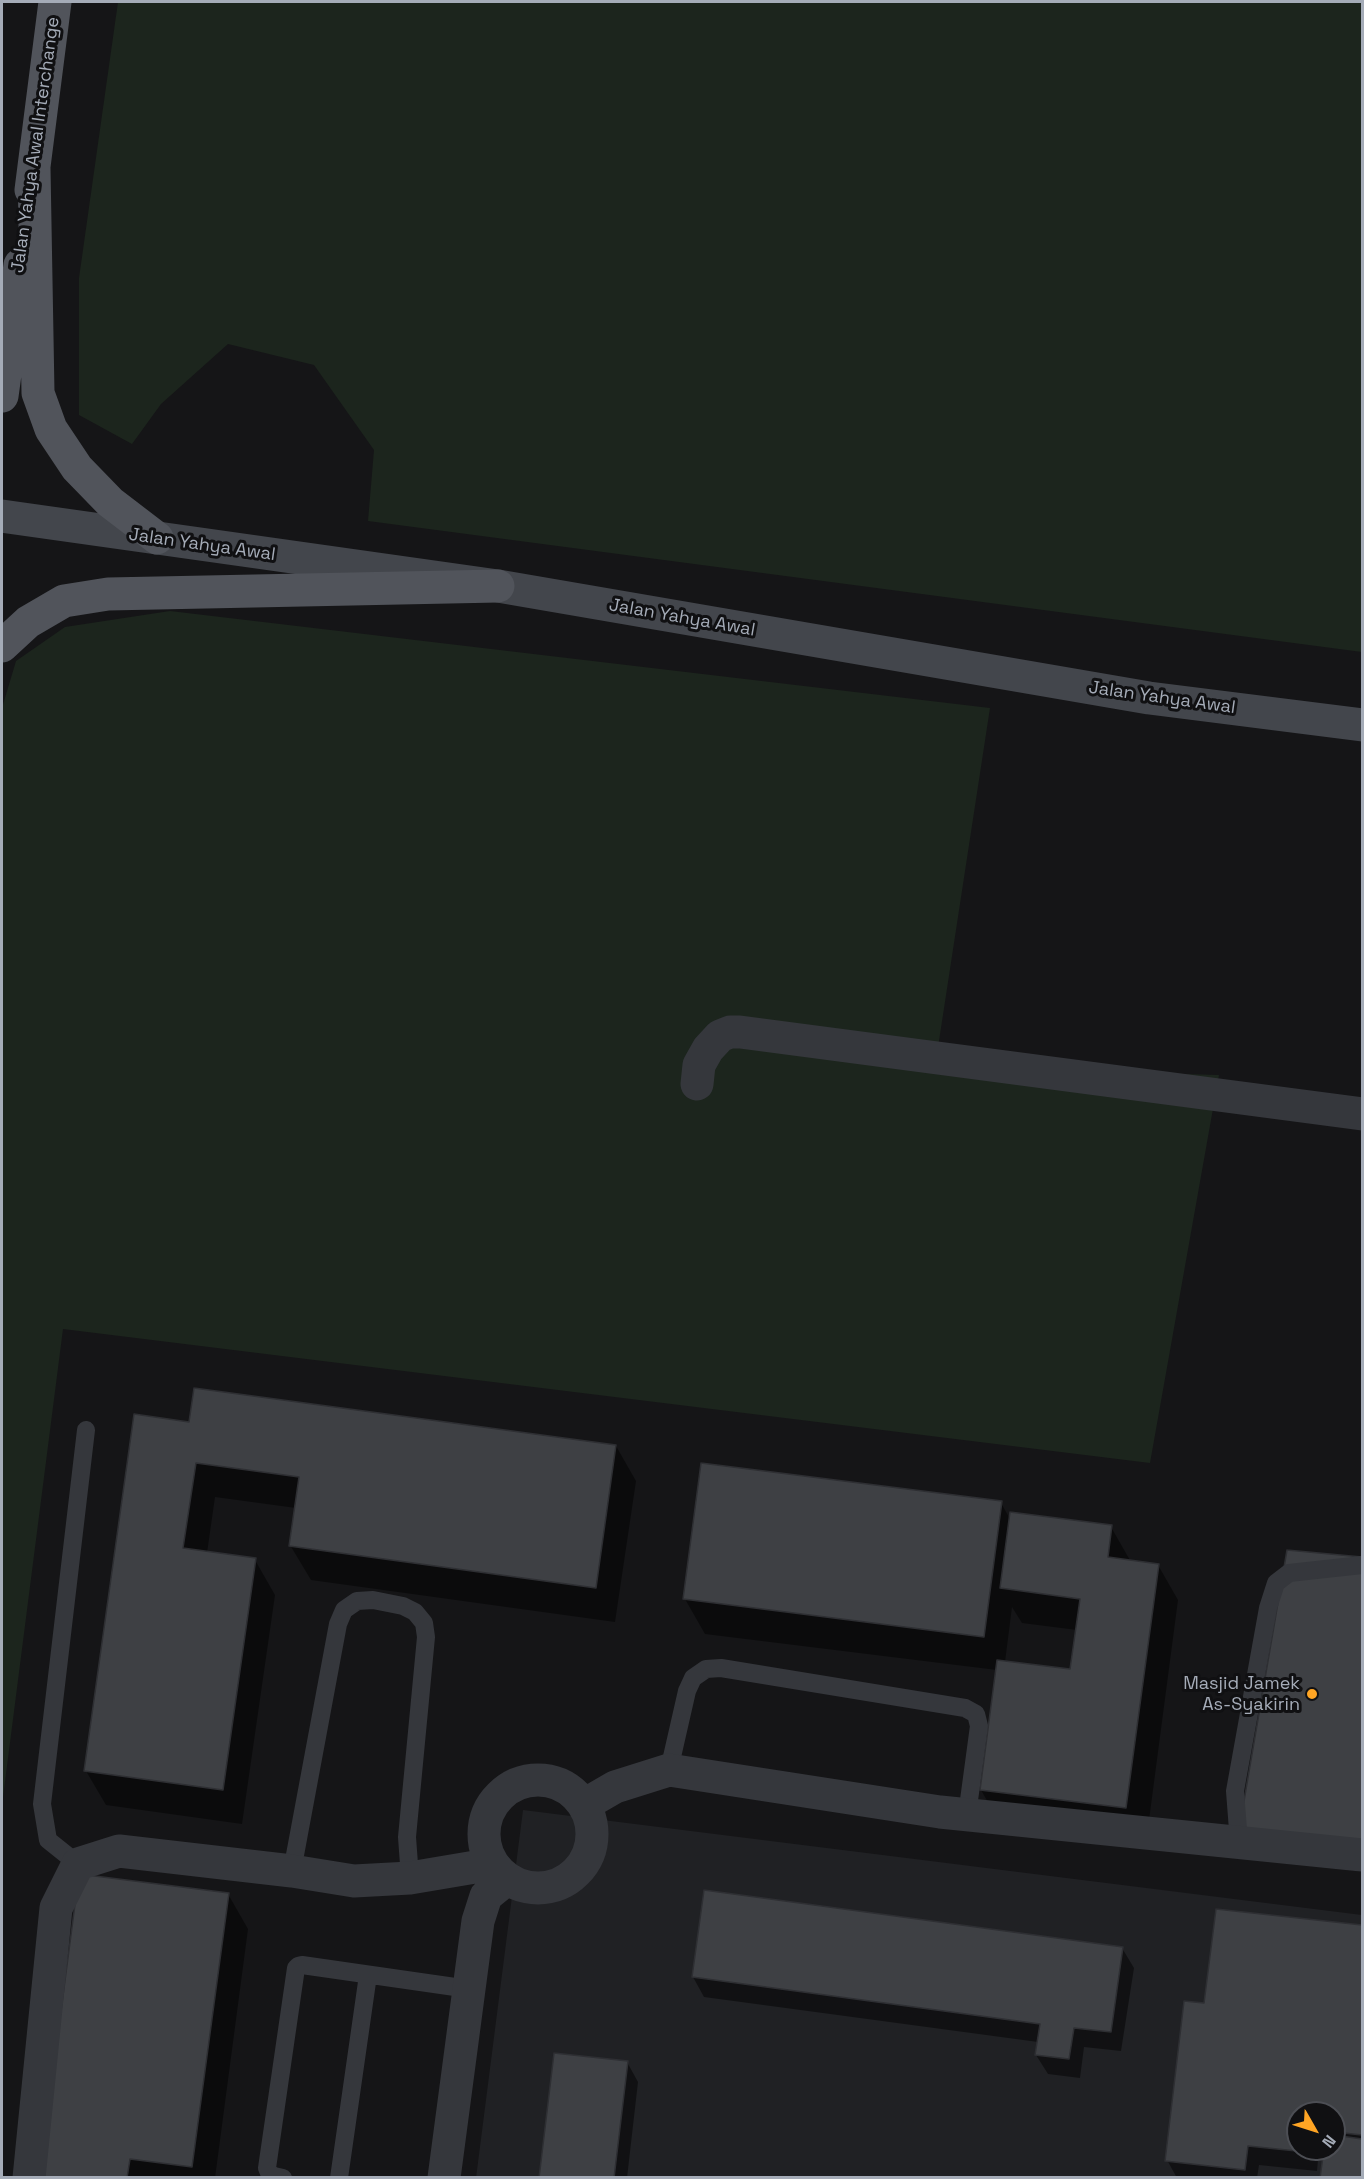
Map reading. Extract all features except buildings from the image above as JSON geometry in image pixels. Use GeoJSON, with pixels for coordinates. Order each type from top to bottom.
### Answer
{"type":"FeatureCollection","features":[{"type":"Feature","properties":{"kind":"main road","name":"Jalan Yahya Awal Interchange"},"geometry":{"type":"LineString","coordinates":[[2,396],[5,356],[34,168],[55,2]]}},
{"type":"Feature","properties":{"kind":"main road"},"geometry":{"type":"LineString","coordinates":[[34,168],[38,393],[51,429],[77,468],[110,502],[157,538]]}},
{"type":"Feature","properties":{"kind":"main road","name":"Jalan Yahya Awal"},"geometry":{"type":"LineString","coordinates":[[2,516],[498,586],[1149,698],[1362,725]]}},
{"type":"Feature","properties":{"kind":"main road"},"geometry":{"type":"LineString","coordinates":[[2,646],[28,622],[64,601],[108,594],[498,586]]}},
{"type":"Feature","properties":{"kind":"street"},"geometry":{"type":"LineString","coordinates":[[697,1084],[699,1065],[708,1049],[720,1036],[730,1032],[740,1032],[1362,1113]]}},
{"type":"Feature","properties":{"kind":"street"},"geometry":{"type":"LineString","coordinates":[[584,1804],[615,1787],[669,1770],[967,1815],[1362,1855]]}},
{"type":"Feature","properties":{"kind":"street"},"geometry":{"type":"LineString","coordinates":[[536,1780],[554,1782],[571,1791],[584,1804],[592,1822],[592,1840],[587,1858],[576,1873],[560,1884],[542,1889],[524,1887],[500,1871],[486,1847],[485,1828],[490,1810],[502,1794],[518,1784],[536,1780]]}},
{"type":"Feature","properties":{"kind":"street"},"geometry":{"type":"LineString","coordinates":[[29,2178],[56,1908],[78,1864],[118,1851],[292,1871],[354,1881],[500,1871]]}},
{"type":"Feature","properties":{"kind":"street"},"geometry":{"type":"LineString","coordinates":[[444,2178],[478,1920],[486,1896],[500,1871]]}},
{"type":"Feature","properties":{"kind":"lane"},"geometry":{"type":"LineString","coordinates":[[78,1864],[48,1840],[42,1804],[86,1430]]}},
{"type":"Feature","properties":{"kind":"lane"},"geometry":{"type":"LineString","coordinates":[[1239,1843],[1235,1791],[1268,1608],[1276,1583],[1289,1573],[1362,1565]]}},
{"type":"Feature","properties":{"kind":"lane"},"geometry":{"type":"LineString","coordinates":[[292,1871],[338,1624],[345,1610],[351,1605],[357,1601],[373,1600],[403,1606],[415,1612],[424,1623],[426,1637],[407,1837],[410,1878]]}},
{"type":"Feature","properties":{"kind":"lane"},"geometry":{"type":"LineString","coordinates":[[669,1770],[687,1691],[693,1678],[706,1669],[720,1668],[965,1708],[976,1714],[979,1726],[967,1815]]}},
{"type":"Feature","properties":{"kind":"lane"},"geometry":{"type":"LineString","coordinates":[[283,2178],[269,2173],[267,2168],[296,1968],[302,1965],[469,1989]]}},
{"type":"Feature","properties":{"kind":"lane"},"geometry":{"type":"LineString","coordinates":[[339,2178],[368,1975]]}},
{"type":"Feature","properties":{"kind":"shaded area"},"geometry":{"type":"Polygon","coordinates":[[[118,2],[1362,2],[1362,652],[368,521],[374,450],[314,365],[228,344],[161,404],[132,444],[79,415],[79,278],[118,2]]]}},
{"type":"Feature","properties":{"kind":"shaded area"},"geometry":{"type":"Polygon","coordinates":[[[170,611],[990,708],[935,1067],[1219,1075],[1150,1463],[63,1329],[2,1805],[2,708],[16,661],[65,627],[170,611]]]}},
{"type":"Feature","properties":{"kind":"shaded area"},"geometry":{"type":"Polygon","coordinates":[[[523,1810],[1362,1915],[1362,2177],[476,2178],[523,1810]]]}},
{"type":"Feature","properties":{"kind":"place","name":"Masjid Jamek As-Syakirin"},"geometry":{"type":"Point","coordinates":[1312,1694]}}]}
